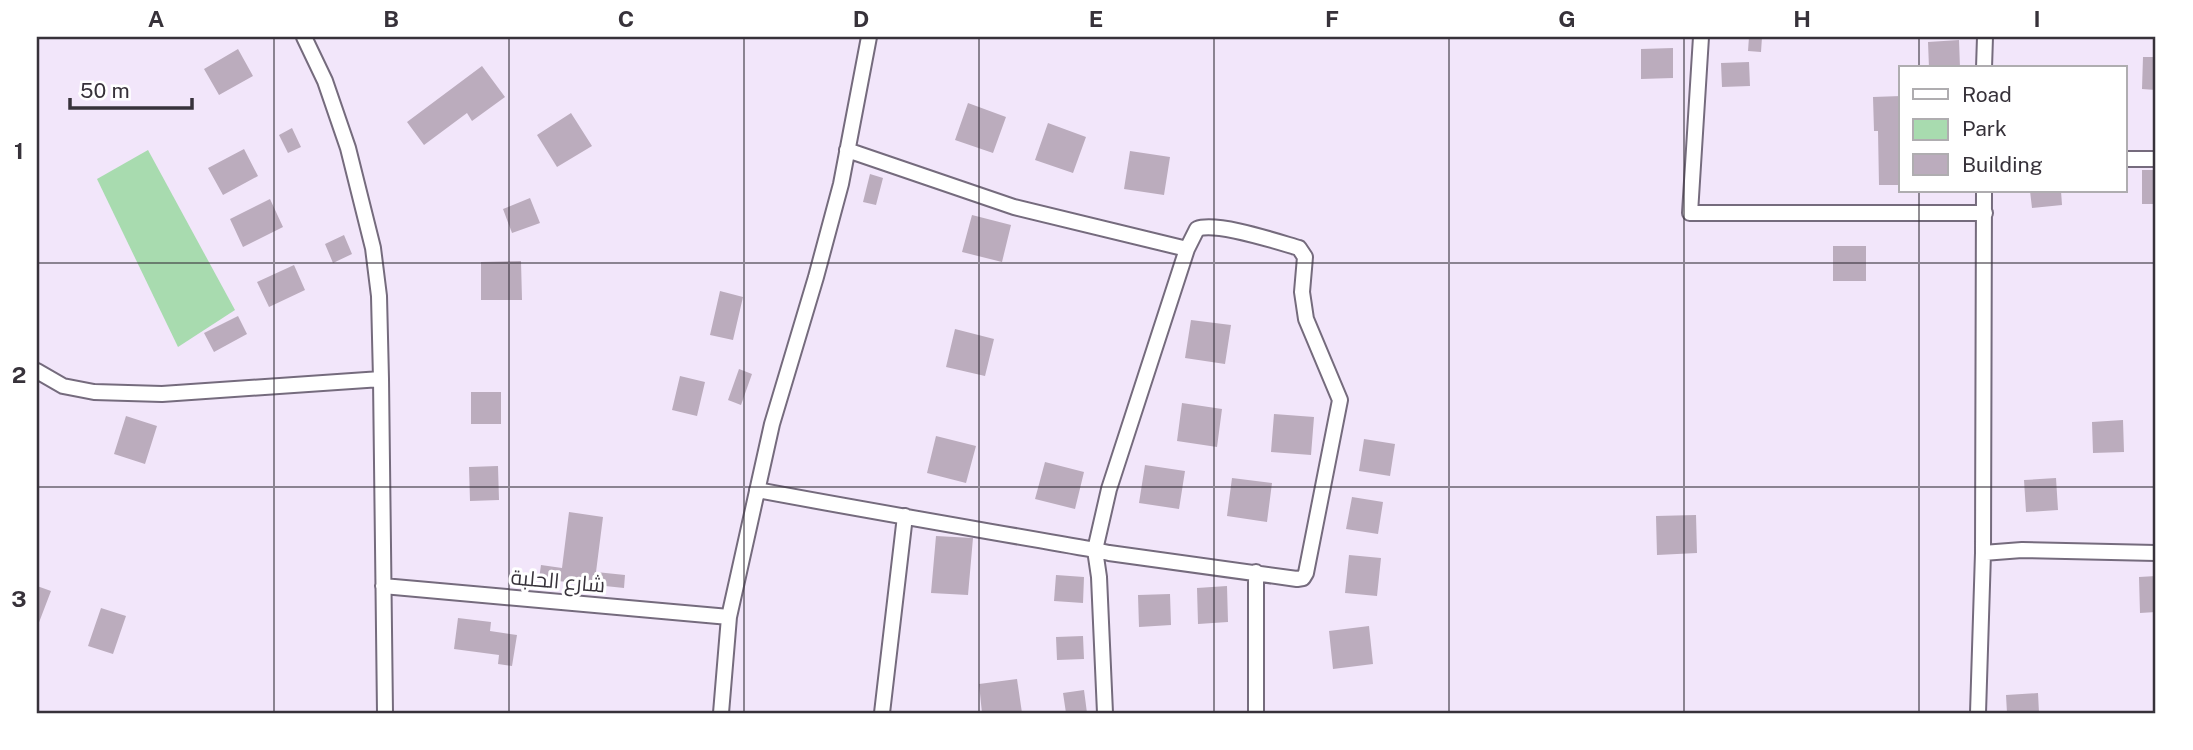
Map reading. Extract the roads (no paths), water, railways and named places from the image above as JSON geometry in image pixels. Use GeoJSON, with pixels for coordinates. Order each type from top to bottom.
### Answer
{"type":"FeatureCollection","features":[{"type":"Feature","properties":{"kind":"street"},"geometry":{"type":"LineString","coordinates":[[304,37],[325,81],[348,148],[373,248],[379,296],[384,713]]}},
{"type":"Feature","properties":{"kind":"street"},"geometry":{"type":"LineString","coordinates":[[721,713],[729,617],[772,424],[841,184],[869,37]]}},
{"type":"Feature","properties":{"kind":"street"},"geometry":{"type":"LineString","coordinates":[[1701,37],[1690,213],[1985,213]]}},
{"type":"Feature","properties":{"kind":"street"},"geometry":{"type":"LineString","coordinates":[[1984,66],[1985,37]]}},
{"type":"Feature","properties":{"kind":"street"},"geometry":{"type":"LineString","coordinates":[[847,150],[1014,207],[1186,250]]}},
{"type":"Feature","properties":{"kind":"street"},"geometry":{"type":"LineString","coordinates":[[2126,159],[2156,159]]}},
{"type":"Feature","properties":{"kind":"street"},"geometry":{"type":"LineString","coordinates":[[1978,713],[1983,553],[1984,192]]}},
{"type":"Feature","properties":{"kind":"street"},"geometry":{"type":"LineString","coordinates":[[757,490],[1095,550],[1303,578],[1326,475],[1339,395],[1322,362],[1306,319],[1302,292],[1305,257],[1299,248],[1224,228],[1204,226],[1197,229],[1186,250],[1109,489],[1095,550],[1099,577],[1105,713]]}},
{"type":"Feature","properties":{"kind":"street"},"geometry":{"type":"LineString","coordinates":[[37,371],[63,386],[94,392],[162,394],[381,379]]}},
{"type":"Feature","properties":{"kind":"street"},"geometry":{"type":"LineString","coordinates":[[882,713],[905,516]]}},
{"type":"Feature","properties":{"kind":"street"},"geometry":{"type":"LineString","coordinates":[[1983,553],[2022,550],[2156,553]]}},
{"type":"Feature","properties":{"kind":"street"},"geometry":{"type":"LineString","coordinates":[[1255,713],[1256,572]]}},
{"type":"Feature","properties":{"kind":"street","name":"شارع الحلبة"},"geometry":{"type":"LineString","coordinates":[[383,586],[729,617]]}}]}
